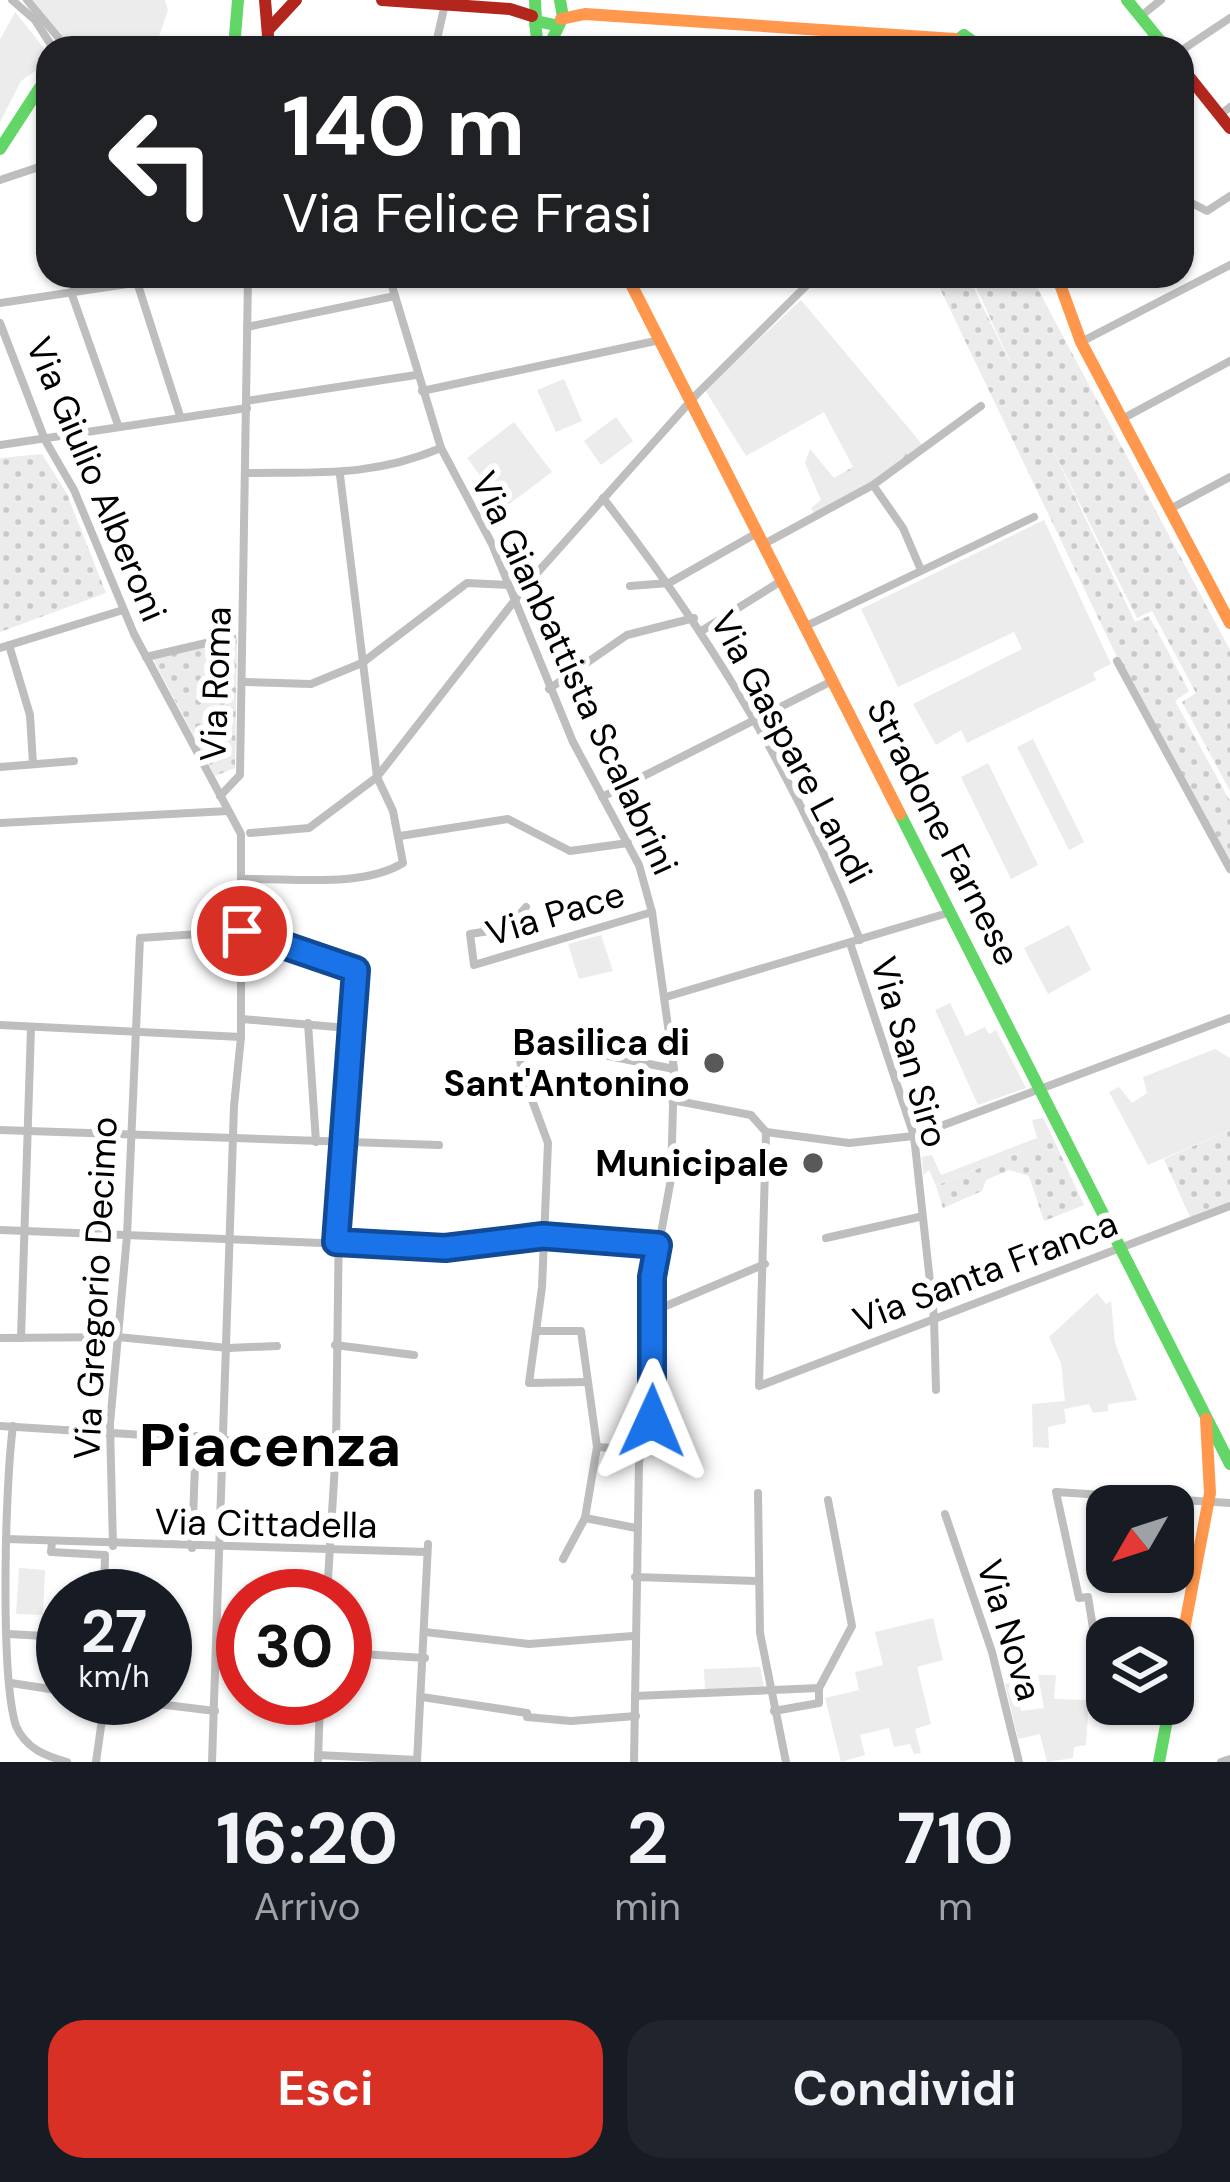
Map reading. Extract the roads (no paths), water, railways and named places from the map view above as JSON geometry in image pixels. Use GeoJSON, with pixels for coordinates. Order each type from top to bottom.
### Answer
{"type":"FeatureCollection","features":[{"type":"Feature","properties":{"kind":"street"},"geometry":{"type":"LineString","coordinates":[[12,0],[45,36]]}},
{"type":"Feature","properties":{"kind":"street"},"geometry":{"type":"LineString","coordinates":[[28,0],[58,36]]}},
{"type":"Feature","properties":{"kind":"street"},"geometry":{"type":"LineString","coordinates":[[238,36],[241,0],[263,0],[267,36]]}},
{"type":"Feature","properties":{"kind":"street"},"geometry":{"type":"LineString","coordinates":[[268,32],[284,7],[296,0]]}},
{"type":"Feature","properties":{"kind":"street"},"geometry":{"type":"LineString","coordinates":[[382,0],[534,10],[545,26],[585,14],[884,36]]}},
{"type":"Feature","properties":{"kind":"street"},"geometry":{"type":"LineString","coordinates":[[1127,0],[1157,36]]}},
{"type":"Feature","properties":{"kind":"street"},"geometry":{"type":"LineString","coordinates":[[1141,16],[1161,0]]}},
{"type":"Feature","properties":{"kind":"street"},"geometry":{"type":"LineString","coordinates":[[553,36],[561,2],[585,14]]}},
{"type":"Feature","properties":{"kind":"street"},"geometry":{"type":"LineString","coordinates":[[438,36],[445,4]]}},
{"type":"Feature","properties":{"kind":"street"},"geometry":{"type":"LineString","coordinates":[[1194,42],[1230,18]]}},
{"type":"Feature","properties":{"kind":"street"},"geometry":{"type":"LineString","coordinates":[[1194,80],[1225,111],[1230,128]]}},
{"type":"Feature","properties":{"kind":"street"},"geometry":{"type":"LineString","coordinates":[[0,149],[36,88]]}},
{"type":"Feature","properties":{"kind":"street"},"geometry":{"type":"LineString","coordinates":[[0,180],[36,168]]}},
{"type":"Feature","properties":{"kind":"street"},"geometry":{"type":"LineString","coordinates":[[1194,204],[1208,211],[1230,196]]}},
{"type":"Feature","properties":{"kind":"street"},"geometry":{"type":"LineString","coordinates":[[1194,284],[1230,265]]}},
{"type":"Feature","properties":{"kind":"street"},"geometry":{"type":"LineString","coordinates":[[0,303],[97,288]]}},
{"type":"Feature","properties":{"kind":"street"},"geometry":{"type":"LineString","coordinates":[[139,288],[180,416]]}},
{"type":"Feature","properties":{"kind":"street","name":"Via Roma"},"geometry":{"type":"LineString","coordinates":[[220,1569],[245,879],[241,834],[220,796],[239,778],[248,288]]}},
{"type":"Feature","properties":{"kind":"street","name":"Via Gianbattista Scalabrini"},"geometry":{"type":"LineString","coordinates":[[393,288],[441,448],[511,585],[514,605],[549,689],[628,843],[652,912],[666,997],[674,1069],[671,1179],[658,1245],[652,1421],[643,1450],[637,1528],[634,1762]]}},
{"type":"Feature","properties":{"kind":"street","name":"Stradone Farnese"},"geometry":{"type":"LineString","coordinates":[[634,288],[1228,1460]]}},
{"type":"Feature","properties":{"kind":"street"},"geometry":{"type":"LineString","coordinates":[[250,833],[309,828],[377,777],[529,582],[691,401],[804,288]]}},
{"type":"Feature","properties":{"kind":"street"},"geometry":{"type":"LineString","coordinates":[[1061,288],[1081,342],[1226,605],[1230,623]]}},
{"type":"Feature","properties":{"kind":"street"},"geometry":{"type":"LineString","coordinates":[[1081,342],[1185,288]]}},
{"type":"Feature","properties":{"kind":"street"},"geometry":{"type":"LineString","coordinates":[[71,292],[118,425]]}},
{"type":"Feature","properties":{"kind":"street"},"geometry":{"type":"LineString","coordinates":[[247,327],[395,296]]}},
{"type":"Feature","properties":{"kind":"street","name":"Via Giulio Alberoni"},"geometry":{"type":"LineString","coordinates":[[0,323],[4,347],[45,440],[74,490],[123,610],[220,796]]}},
{"type":"Feature","properties":{"kind":"street"},"geometry":{"type":"LineString","coordinates":[[422,391],[660,340]]}},
{"type":"Feature","properties":{"kind":"street"},"geometry":{"type":"LineString","coordinates":[[1122,419],[1230,361]]}},
{"type":"Feature","properties":{"kind":"street"},"geometry":{"type":"LineString","coordinates":[[0,445],[416,375]]}},
{"type":"Feature","properties":{"kind":"street"},"geometry":{"type":"LineString","coordinates":[[669,583],[873,485],[981,406]]}},
{"type":"Feature","properties":{"kind":"street"},"geometry":{"type":"LineString","coordinates":[[246,473],[340,475],[404,463],[441,448]]}},
{"type":"Feature","properties":{"kind":"street"},"geometry":{"type":"LineString","coordinates":[[245,879],[390,871],[404,863],[400,836],[377,777],[340,475]]}},
{"type":"Feature","properties":{"kind":"street"},"geometry":{"type":"LineString","coordinates":[[1170,509],[1230,477]]}},
{"type":"Feature","properties":{"kind":"street"},"geometry":{"type":"LineString","coordinates":[[873,485],[903,528],[921,570]]}},
{"type":"Feature","properties":{"kind":"street","name":"Via Gaspare Landi"},"geometry":{"type":"LineString","coordinates":[[603,498],[703,630],[756,721],[842,893],[855,942]]}},
{"type":"Feature","properties":{"kind":"street"},"geometry":{"type":"LineString","coordinates":[[806,626],[1034,517]]}},
{"type":"Feature","properties":{"kind":"street"},"geometry":{"type":"LineString","coordinates":[[703,630],[782,580]]}},
{"type":"Feature","properties":{"kind":"street"},"geometry":{"type":"LineString","coordinates":[[244,682],[311,684],[362,663],[467,583],[511,585]]}},
{"type":"Feature","properties":{"kind":"street","name":"Via Gaspare Landi"},"geometry":{"type":"LineString","coordinates":[[630,586],[669,583]]}},
{"type":"Feature","properties":{"kind":"street"},"geometry":{"type":"LineString","coordinates":[[33,764],[30,715],[5,646],[123,610]]}},
{"type":"Feature","properties":{"kind":"street"},"geometry":{"type":"LineString","coordinates":[[549,689],[627,635],[694,618]]}},
{"type":"Feature","properties":{"kind":"street","name":"Via Giulio Alberoni"},"geometry":{"type":"LineString","coordinates":[[146,657],[232,637]]}},
{"type":"Feature","properties":{"kind":"street"},"geometry":{"type":"LineString","coordinates":[[1117,662],[1230,869]]}},
{"type":"Feature","properties":{"kind":"street"},"geometry":{"type":"LineString","coordinates":[[602,797],[833,680]]}},
{"type":"Feature","properties":{"kind":"street"},"geometry":{"type":"LineString","coordinates":[[0,767],[74,761]]}},
{"type":"Feature","properties":{"kind":"street"},"geometry":{"type":"LineString","coordinates":[[0,823],[228,811]]}},
{"type":"Feature","properties":{"kind":"street"},"geometry":{"type":"LineString","coordinates":[[400,836],[508,819],[570,851],[628,843]]}},
{"type":"Feature","properties":{"kind":"street","name":"Via Pace"},"geometry":{"type":"LineString","coordinates":[[526,908],[508,928],[470,934],[474,965],[652,912]]}},
{"type":"Feature","properties":{"kind":"street"},"geometry":{"type":"LineString","coordinates":[[666,997],[951,912]]}},
{"type":"Feature","properties":{"kind":"street"},"geometry":{"type":"LineString","coordinates":[[242,931],[352,965],[336,1242],[336,1447],[329,1569]]}},
{"type":"Feature","properties":{"kind":"street","name":"Via Gregorio Decimo"},"geometry":{"type":"LineString","coordinates":[[108,1546],[110,1430],[127,1236],[140,938],[242,931]]}},
{"type":"Feature","properties":{"kind":"street","name":"Via San Siro"},"geometry":{"type":"LineString","coordinates":[[855,942],[914,1136],[937,1390]]}},
{"type":"Feature","properties":{"kind":"street"},"geometry":{"type":"LineString","coordinates":[[672,1100],[751,1115],[766,1132],[849,1143],[914,1136],[1230,1018]]}},
{"type":"Feature","properties":{"kind":"street"},"geometry":{"type":"LineString","coordinates":[[242,1019],[348,1028]]}},
{"type":"Feature","properties":{"kind":"street"},"geometry":{"type":"LineString","coordinates":[[308,1023],[316,1142]]}},
{"type":"Feature","properties":{"kind":"street"},"geometry":{"type":"LineString","coordinates":[[0,1025],[242,1037]]}},
{"type":"Feature","properties":{"kind":"street"},"geometry":{"type":"LineString","coordinates":[[20,1338],[31,1028]]}},
{"type":"Feature","properties":{"kind":"street"},"geometry":{"type":"LineString","coordinates":[[587,1382],[529,1383],[538,1331],[548,1143],[522,1073],[518,1046],[579,1050],[674,1069]]}},
{"type":"Feature","properties":{"kind":"street"},"geometry":{"type":"LineString","coordinates":[[0,1130],[439,1144]]}},
{"type":"Feature","properties":{"kind":"street"},"geometry":{"type":"LineString","coordinates":[[654,1310],[766,1264],[766,1132]]}},
{"type":"Feature","properties":{"kind":"street","name":"Via Santa Franca"},"geometry":{"type":"LineString","coordinates":[[766,1264],[759,1385],[1230,1206]]}},
{"type":"Feature","properties":{"kind":"street"},"geometry":{"type":"LineString","coordinates":[[826,1238],[919,1217]]}},
{"type":"Feature","properties":{"kind":"street"},"geometry":{"type":"LineString","coordinates":[[0,1230],[445,1248],[543,1236],[658,1245]]}},
{"type":"Feature","properties":{"kind":"street"},"geometry":{"type":"LineString","coordinates":[[538,1331],[581,1331],[596,1447],[585,1518],[563,1559]]}},
{"type":"Feature","properties":{"kind":"street"},"geometry":{"type":"LineString","coordinates":[[0,1338],[118,1336],[228,1348],[277,1346]]}},
{"type":"Feature","properties":{"kind":"street"},"geometry":{"type":"LineString","coordinates":[[335,1346],[414,1355]]}},
{"type":"Feature","properties":{"kind":"street","name":"Stradone Farnese"},"geometry":{"type":"LineString","coordinates":[[1187,1617],[1209,1501],[1206,1416]]}},
{"type":"Feature","properties":{"kind":"street"},"geometry":{"type":"LineString","coordinates":[[0,1426],[336,1447]]}},
{"type":"Feature","properties":{"kind":"street"},"geometry":{"type":"LineString","coordinates":[[13,1426],[6,1539],[10,1683],[16,1726],[41,1755],[67,1762]]}},
{"type":"Feature","properties":{"kind":"street"},"geometry":{"type":"LineString","coordinates":[[192,1548],[196,1436]]}},
{"type":"Feature","properties":{"kind":"street"},"geometry":{"type":"LineString","coordinates":[[596,1447],[643,1450]]}},
{"type":"Feature","properties":{"kind":"street"},"geometry":{"type":"LineString","coordinates":[[1208,1452],[1214,1447],[1228,1460]]}},
{"type":"Feature","properties":{"kind":"street"},"geometry":{"type":"LineString","coordinates":[[1091,1617],[1088,1598],[1079,1598],[1055,1492],[1230,1503]]}},
{"type":"Feature","properties":{"kind":"street"},"geometry":{"type":"LineString","coordinates":[[758,1493],[757,1581],[769,1689],[786,1762]]}},
{"type":"Feature","properties":{"kind":"street"},"geometry":{"type":"LineString","coordinates":[[774,1711],[819,1702],[819,1688],[852,1626],[828,1500]]}},
{"type":"Feature","properties":{"kind":"street","name":"Via Nova"},"geometry":{"type":"LineString","coordinates":[[945,1514],[992,1652],[1019,1762]]}},
{"type":"Feature","properties":{"kind":"street"},"geometry":{"type":"LineString","coordinates":[[585,1518],[637,1528]]}},
{"type":"Feature","properties":{"kind":"street"},"geometry":{"type":"LineString","coordinates":[[6,1539],[52,1542],[51,1552],[105,1555],[105,1569]]}},
{"type":"Feature","properties":{"kind":"street","name":"Via Cittadella"},"geometry":{"type":"LineString","coordinates":[[52,1542],[330,1552],[428,1548],[425,1632]]}},
{"type":"Feature","properties":{"kind":"street"},"geometry":{"type":"LineString","coordinates":[[635,1577],[757,1581]]}},
{"type":"Feature","properties":{"kind":"street"},"geometry":{"type":"LineString","coordinates":[[319,1725],[318,1759],[417,1761],[425,1632],[529,1644],[633,1636]]}},
{"type":"Feature","properties":{"kind":"street"},"geometry":{"type":"LineString","coordinates":[[8,1634],[36,1636]]}},
{"type":"Feature","properties":{"kind":"street"},"geometry":{"type":"LineString","coordinates":[[372,1655],[425,1658]]}},
{"type":"Feature","properties":{"kind":"street","name":"Via Roma"},"geometry":{"type":"LineString","coordinates":[[212,1762],[216,1672]]}},
{"type":"Feature","properties":{"kind":"street"},"geometry":{"type":"LineString","coordinates":[[10,1683],[36,1687]]}},
{"type":"Feature","properties":{"kind":"street"},"geometry":{"type":"LineString","coordinates":[[635,1696],[819,1688]]}},
{"type":"Feature","properties":{"kind":"street"},"geometry":{"type":"LineString","coordinates":[[422,1697],[571,1721],[636,1716]]}},
{"type":"Feature","properties":{"kind":"street"},"geometry":{"type":"LineString","coordinates":[[192,1708],[214,1711]]}},
{"type":"Feature","properties":{"kind":"street"},"geometry":{"type":"LineString","coordinates":[[96,1762],[102,1725]]}},
{"type":"Feature","properties":{"kind":"street"},"geometry":{"type":"LineString","coordinates":[[1159,1762],[1166,1725]]}},
{"type":"Feature","properties":{"kind":"street"},"geometry":{"type":"LineString","coordinates":[[1221,1762],[1230,1760]]}},
{"type":"Feature","properties":{"kind":"place","name":"Basilica di Sant'Antonino"},"geometry":{"type":"Point","coordinates":[714,1063]}},
{"type":"Feature","properties":{"kind":"place","name":"Municipale"},"geometry":{"type":"Point","coordinates":[813,1163]}},
{"type":"Feature","properties":{"kind":"district","name":"Piacenza"},"geometry":{"type":"Point","coordinates":[270,1445]}}]}
